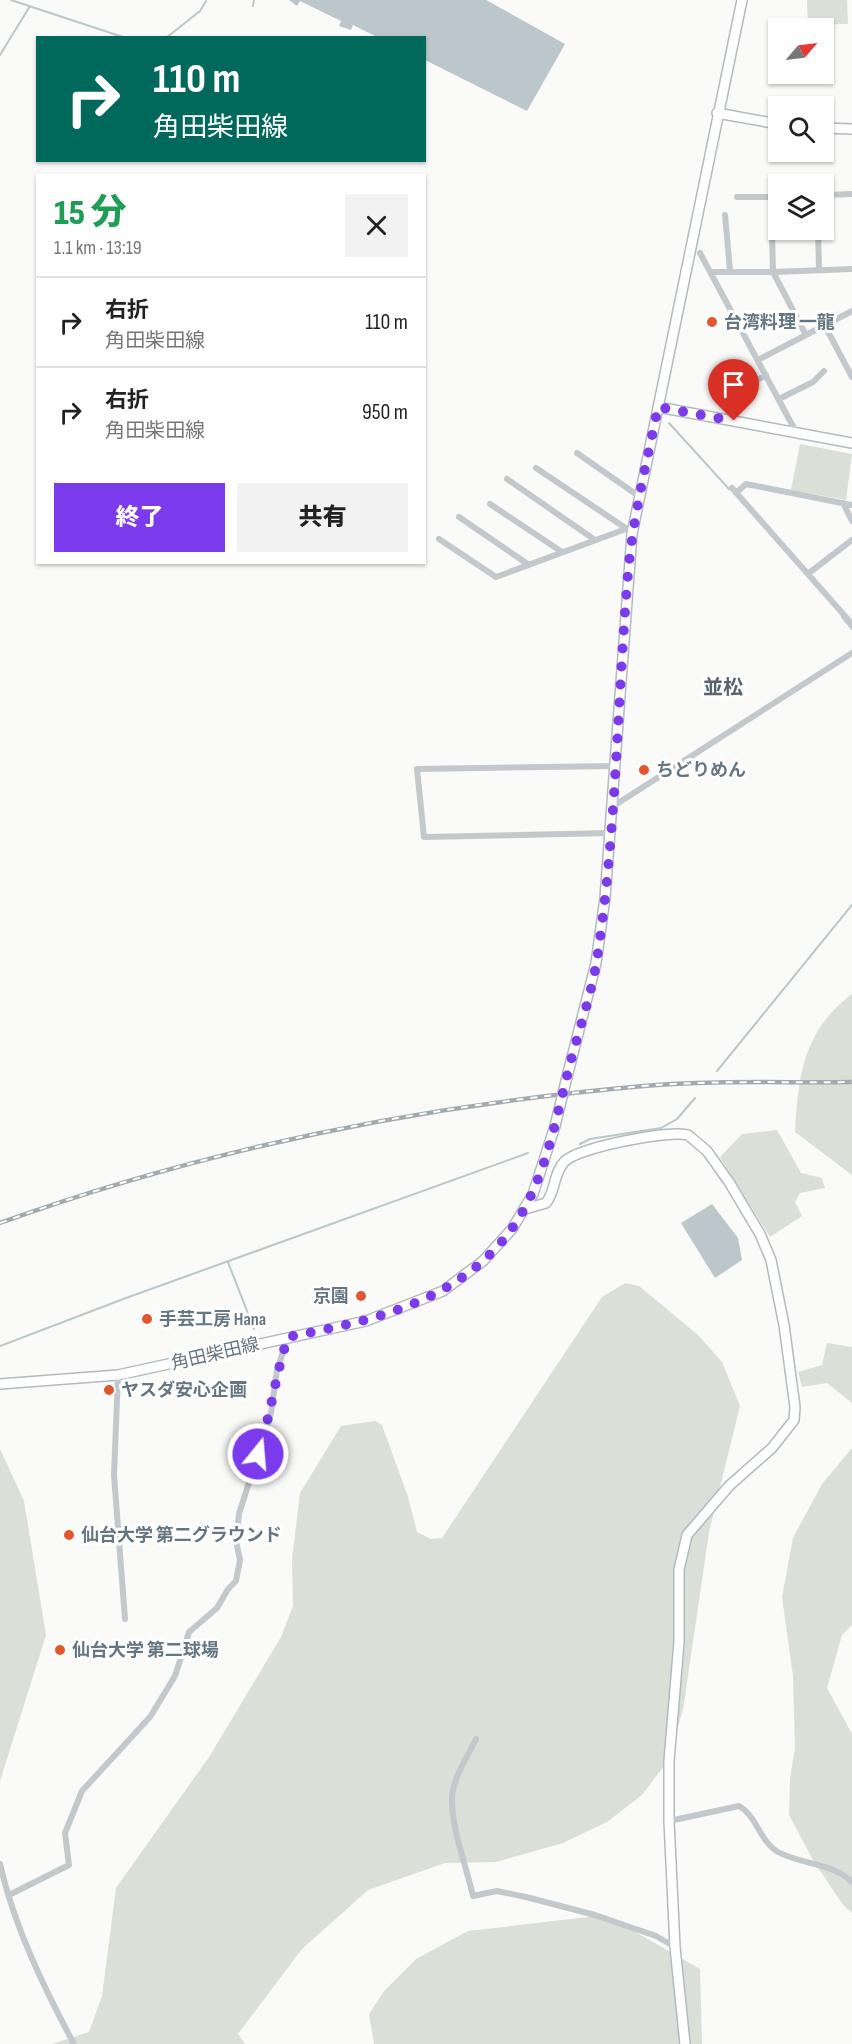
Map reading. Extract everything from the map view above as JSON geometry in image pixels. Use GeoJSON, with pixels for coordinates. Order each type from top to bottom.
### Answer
{"type":"FeatureCollection","features":[{"type":"Feature","properties":{"kind":"street","name":"角田柴田線"},"geometry":{"type":"LineString","coordinates":[[0,1384],[118,1375],[385,1315],[443,1291],[483,1262],[513,1229],[525,1209],[555,1126],[596,963],[610,833],[631,527],[640,497],[742,0]]}},
{"type":"Feature","properties":{"kind":"street"},"geometry":{"type":"LineString","coordinates":[[717,113],[768,122]]}},
{"type":"Feature","properties":{"kind":"street"},"geometry":{"type":"LineString","coordinates":[[834,128],[852,129]]}},
{"type":"Feature","properties":{"kind":"street"},"geometry":{"type":"LineString","coordinates":[[834,195],[852,194]]}},
{"type":"Feature","properties":{"kind":"street"},"geometry":{"type":"LineString","coordinates":[[738,197],[768,197]]}},
{"type":"Feature","properties":{"kind":"street"},"geometry":{"type":"LineString","coordinates":[[725,215],[730,270]]}},
{"type":"Feature","properties":{"kind":"street"},"geometry":{"type":"LineString","coordinates":[[774,240],[773,272],[806,335]]}},
{"type":"Feature","properties":{"kind":"street"},"geometry":{"type":"LineString","coordinates":[[818,240],[819,269]]}},
{"type":"Feature","properties":{"kind":"street"},"geometry":{"type":"LineString","coordinates":[[700,253],[796,433]]}},
{"type":"Feature","properties":{"kind":"street"},"geometry":{"type":"LineString","coordinates":[[711,272],[852,269]]}},
{"type":"Feature","properties":{"kind":"street"},"geometry":{"type":"LineString","coordinates":[[758,360],[852,311]]}},
{"type":"Feature","properties":{"kind":"street"},"geometry":{"type":"LineString","coordinates":[[825,326],[852,377]]}},
{"type":"Feature","properties":{"kind":"street"},"geometry":{"type":"LineString","coordinates":[[778,399],[813,382],[824,371]]}},
{"type":"Feature","properties":{"kind":"street"},"geometry":{"type":"LineString","coordinates":[[726,392],[733,393],[766,375]]}},
{"type":"Feature","properties":{"kind":"street"},"geometry":{"type":"LineString","coordinates":[[658,407],[852,443]]}},
{"type":"Feature","properties":{"kind":"street"},"geometry":{"type":"LineString","coordinates":[[577,453],[640,497]]}},
{"type":"Feature","properties":{"kind":"street"},"geometry":{"type":"LineString","coordinates":[[536,468],[631,527]]}},
{"type":"Feature","properties":{"kind":"street"},"geometry":{"type":"LineString","coordinates":[[507,480],[595,540]]}},
{"type":"Feature","properties":{"kind":"street"},"geometry":{"type":"LineString","coordinates":[[852,505],[746,484],[734,490],[852,624]]}},
{"type":"Feature","properties":{"kind":"street"},"geometry":{"type":"LineString","coordinates":[[843,503],[852,521]]}},
{"type":"Feature","properties":{"kind":"street"},"geometry":{"type":"LineString","coordinates":[[490,504],[562,552]]}},
{"type":"Feature","properties":{"kind":"street"},"geometry":{"type":"LineString","coordinates":[[459,517],[529,565]]}},
{"type":"Feature","properties":{"kind":"street"},"geometry":{"type":"LineString","coordinates":[[439,539],[496,577],[631,527]]}},
{"type":"Feature","properties":{"kind":"street"},"geometry":{"type":"LineString","coordinates":[[809,573],[852,540]]}},
{"type":"Feature","properties":{"kind":"street"},"geometry":{"type":"LineString","coordinates":[[611,808],[852,653]]}},
{"type":"Feature","properties":{"kind":"street"},"geometry":{"type":"LineString","coordinates":[[610,833],[424,837],[417,769],[615,766]]}},
{"type":"Feature","properties":{"kind":"street"},"geometry":{"type":"LineString","coordinates":[[525,1209],[546,1203],[557,1171],[578,1153],[608,1144],[682,1134],[697,1141],[707,1151],[729,1182],[760,1234],[771,1260],[791,1366],[794,1420],[772,1448],[729,1486],[687,1535],[679,1570],[679,1642],[669,1761],[669,1821],[675,1947],[685,2044]]}},
{"type":"Feature","properties":{"kind":"street"},"geometry":{"type":"LineString","coordinates":[[9,1895],[69,1865],[65,1833],[82,1791],[150,1717],[175,1676],[189,1632],[217,1608],[228,1589],[236,1581],[240,1560],[236,1541],[239,1514],[271,1413],[277,1370],[288,1337]]}},
{"type":"Feature","properties":{"kind":"street"},"geometry":{"type":"LineString","coordinates":[[118,1375],[114,1475],[125,1619]]}},
{"type":"Feature","properties":{"kind":"street"},"geometry":{"type":"LineString","coordinates":[[476,1738],[458,1777],[452,1798],[457,1833],[472,1896],[497,1891],[526,1897],[595,1915],[656,1936],[675,1947]]}},
{"type":"Feature","properties":{"kind":"street"},"geometry":{"type":"LineString","coordinates":[[669,1821],[739,1806],[751,1817],[774,1850],[838,1871],[852,1882]]}},
{"type":"Feature","properties":{"kind":"street"},"geometry":{"type":"LineString","coordinates":[[0,1864],[9,1895],[48,1992],[74,2044]]}},
{"type":"Feature","properties":{"kind":"shaded area"},"geometry":{"type":"Polygon","coordinates":[[[289,0],[486,0],[565,44],[527,111],[426,60],[426,36],[375,36],[353,25],[351,30],[339,26],[341,21],[300,1],[297,6],[289,0]]]}},
{"type":"Feature","properties":{"kind":"shaded area"},"geometry":{"type":"Polygon","coordinates":[[[807,0],[847,0],[848,24],[834,24],[834,18],[808,18],[807,0]]]}},
{"type":"Feature","properties":{"kind":"shaded area"},"geometry":{"type":"Polygon","coordinates":[[[800,444],[852,454],[846,500],[791,490],[800,444]]]}},
{"type":"Feature","properties":{"kind":"shaded area"},"geometry":{"type":"Polygon","coordinates":[[[852,994],[852,1175],[795,1132],[798,1091],[814,1038],[823,1023],[852,994]]]}},
{"type":"Feature","properties":{"kind":"shaded area"},"geometry":{"type":"Polygon","coordinates":[[[777,1130],[801,1173],[822,1178],[825,1188],[800,1193],[795,1202],[802,1216],[770,1237],[720,1157],[742,1134],[777,1130]]]}},
{"type":"Feature","properties":{"kind":"shaded area"},"geometry":{"type":"Polygon","coordinates":[[[712,1204],[738,1238],[742,1260],[715,1278],[681,1223],[712,1204]]]}},
{"type":"Feature","properties":{"kind":"shaded area"},"geometry":{"type":"Polygon","coordinates":[[[625,1283],[639,1286],[698,1335],[722,1362],[740,1406],[709,1532],[683,1710],[667,1762],[642,1795],[607,1822],[563,1843],[496,1862],[445,1863],[368,1890],[302,1949],[238,2034],[245,2044],[52,2044],[89,2032],[102,1996],[116,1888],[209,1757],[281,1637],[293,1606],[292,1559],[300,1493],[341,1426],[375,1421],[382,1425],[408,1497],[417,1532],[431,1539],[442,1538],[602,1297],[625,1283]]]}},
{"type":"Feature","properties":{"kind":"shaded area"},"geometry":{"type":"Polygon","coordinates":[[[827,1343],[852,1347],[852,1403],[827,1383],[802,1387],[798,1372],[822,1365],[827,1343]]]}},
{"type":"Feature","properties":{"kind":"shaded area"},"geometry":{"type":"Polygon","coordinates":[[[852,1448],[852,1625],[842,1635],[827,1688],[852,1734],[852,1913],[843,1905],[813,1860],[789,1815],[790,1778],[795,1748],[793,1676],[782,1597],[793,1538],[822,1484],[852,1448]]]}},
{"type":"Feature","properties":{"kind":"shaded area"},"geometry":{"type":"Polygon","coordinates":[[[0,1449],[24,1501],[46,1635],[0,1781],[0,1449]]]}},
{"type":"Feature","properties":{"kind":"shaded area"},"geometry":{"type":"Polygon","coordinates":[[[606,1915],[700,1969],[702,2044],[374,2044],[369,2014],[384,1991],[416,1959],[468,1931],[606,1915]]]}},
{"type":"Feature","properties":{"kind":"waterway"},"geometry":{"type":"LineString","coordinates":[[11,0],[120,36]]}},
{"type":"Feature","properties":{"kind":"waterway"},"geometry":{"type":"LineString","coordinates":[[253,6],[254,0]]}},
{"type":"Feature","properties":{"kind":"waterway"},"geometry":{"type":"LineString","coordinates":[[169,36],[200,11],[206,1]]}},
{"type":"Feature","properties":{"kind":"waterway"},"geometry":{"type":"LineString","coordinates":[[0,55],[30,6]]}},
{"type":"Feature","properties":{"kind":"waterway"},"geometry":{"type":"LineString","coordinates":[[669,423],[729,489]]}},
{"type":"Feature","properties":{"kind":"waterway"},"geometry":{"type":"LineString","coordinates":[[842,617],[852,629]]}},
{"type":"Feature","properties":{"kind":"waterway"},"geometry":{"type":"LineString","coordinates":[[717,1071],[852,905]]}},
{"type":"Feature","properties":{"kind":"waterway"},"geometry":{"type":"LineString","coordinates":[[580,1144],[590,1139],[661,1128],[677,1119],[695,1098]]}},
{"type":"Feature","properties":{"kind":"waterway"},"geometry":{"type":"LineString","coordinates":[[0,1346],[126,1298],[528,1153]]}},
{"type":"Feature","properties":{"kind":"waterway"},"geometry":{"type":"LineString","coordinates":[[228,1262],[254,1329]]}},
{"type":"Feature","properties":{"kind":"railway"},"geometry":{"type":"LineString","coordinates":[[0,1223],[78,1196],[157,1173],[237,1152],[398,1118],[562,1094],[644,1086],[722,1082],[852,1082]]}},
{"type":"Feature","properties":{"kind":"place","name":"台湾料理 一龍"},"geometry":{"type":"Point","coordinates":[712,322]}},
{"type":"Feature","properties":{"kind":"place","name":"ちどりめん"},"geometry":{"type":"Point","coordinates":[644,770]}},
{"type":"Feature","properties":{"kind":"place","name":"京園"},"geometry":{"type":"Point","coordinates":[361,1296]}},
{"type":"Feature","properties":{"kind":"place","name":"手芸工房 Hana"},"geometry":{"type":"Point","coordinates":[147,1319]}},
{"type":"Feature","properties":{"kind":"place","name":"ヤスダ安心企画"},"geometry":{"type":"Point","coordinates":[109,1390]}},
{"type":"Feature","properties":{"kind":"place","name":"仙台大学 第二グラウンド"},"geometry":{"type":"Point","coordinates":[69,1535]}},
{"type":"Feature","properties":{"kind":"place","name":"仙台大学 第二球場"},"geometry":{"type":"Point","coordinates":[60,1650]}},
{"type":"Feature","properties":{"kind":"district","name":"並松"},"geometry":{"type":"Point","coordinates":[723,688]}},
{"type":"Feature","properties":{"kind":"route"},"geometry":{"type":"LineString","coordinates":[[258,1454],[271,1413],[277,1370],[288,1337],[366,1321],[443,1291],[483,1262],[496,1248],[513,1229],[532,1194],[555,1126],[596,963],[605,898],[627,584],[633,531],[658,407],[734,421]]}}]}
